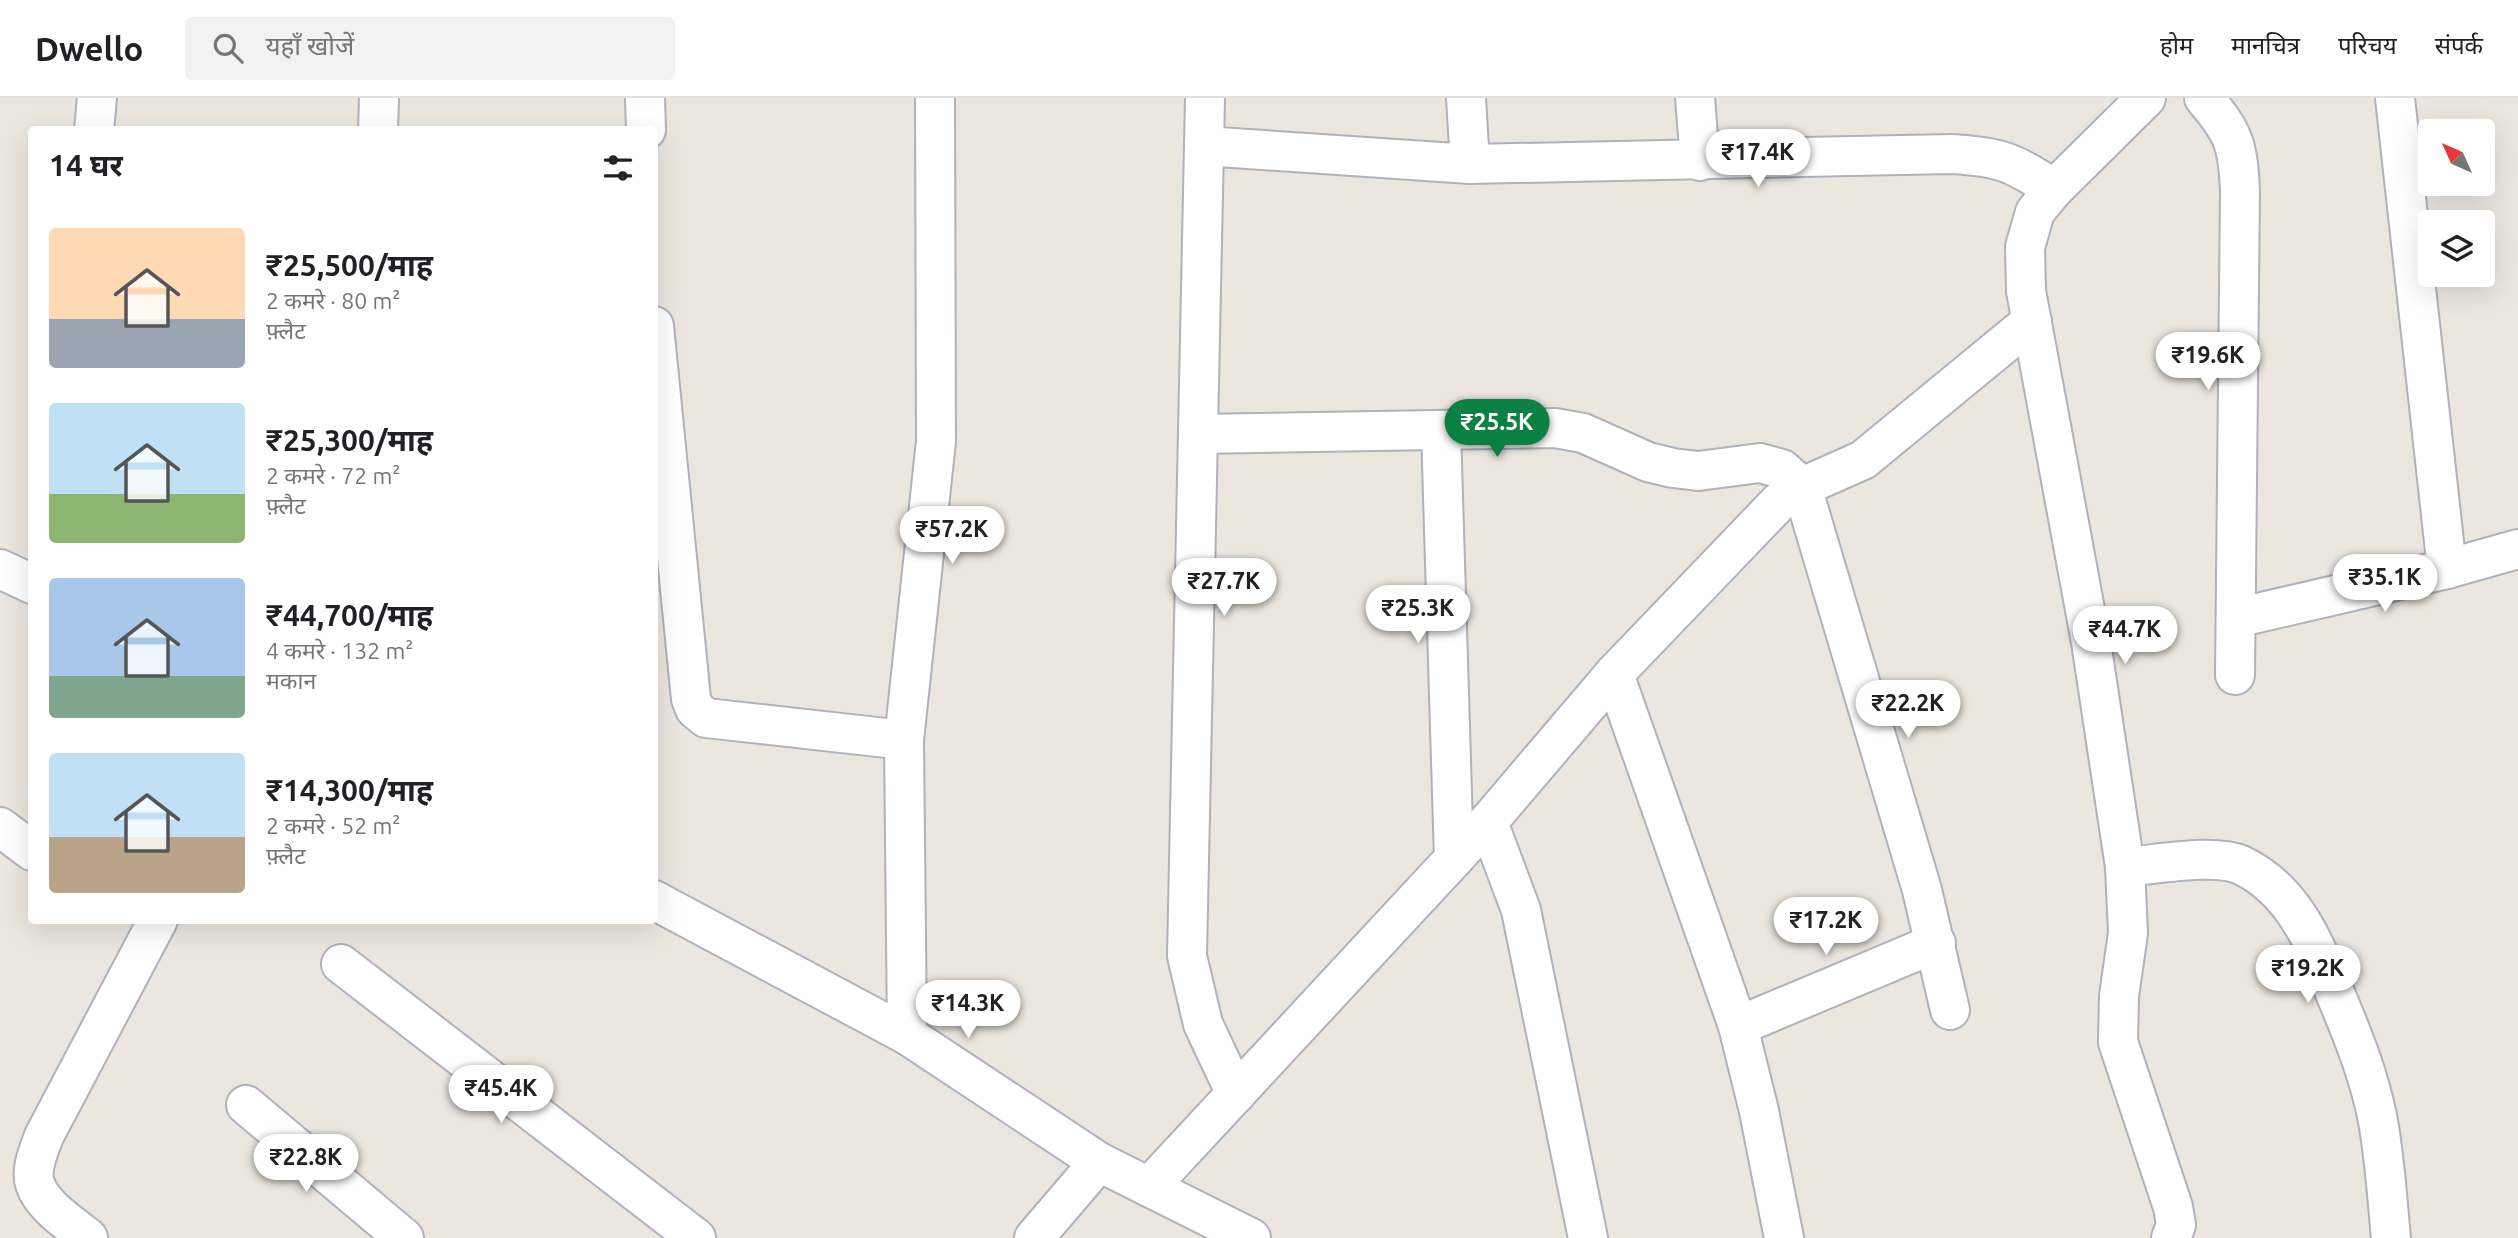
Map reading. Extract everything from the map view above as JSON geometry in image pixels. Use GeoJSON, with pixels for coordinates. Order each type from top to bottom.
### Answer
{"type":"FeatureCollection","features":[{"type":"Feature","properties":{"kind":"street"},"geometry":{"type":"LineString","coordinates":[[94,126],[97,98]]}},
{"type":"Feature","properties":{"kind":"street"},"geometry":{"type":"LineString","coordinates":[[378,126],[379,98]]}},
{"type":"Feature","properties":{"kind":"street"},"geometry":{"type":"LineString","coordinates":[[645,98],[646,126]]}},
{"type":"Feature","properties":{"kind":"street"},"geometry":{"type":"LineString","coordinates":[[907,1035],[904,740],[936,441],[935,98]]}},
{"type":"Feature","properties":{"kind":"street"},"geometry":{"type":"LineString","coordinates":[[1205,98],[1187,956],[1203,1024],[1236,1094]]}},
{"type":"Feature","properties":{"kind":"street"},"geometry":{"type":"LineString","coordinates":[[1466,98],[1470,164]]}},
{"type":"Feature","properties":{"kind":"street"},"geometry":{"type":"LineString","coordinates":[[1695,98],[1700,161]]}},
{"type":"Feature","properties":{"kind":"street"},"geometry":{"type":"LineString","coordinates":[[2146,98],[2054,189],[2035,212],[2025,247],[2026,291],[2091,642],[2124,867],[2128,933],[2118,1008],[2118,1042],[2174,1207],[2176,1225],[2171,1238]]}},
{"type":"Feature","properties":{"kind":"street"},"geometry":{"type":"LineString","coordinates":[[2204,98],[2234,139],[2239,161],[2235,675]]}},
{"type":"Feature","properties":{"kind":"street"},"geometry":{"type":"LineString","coordinates":[[2395,98],[2447,569]]}},
{"type":"Feature","properties":{"kind":"street"},"geometry":{"type":"LineString","coordinates":[[1204,146],[1470,164],[1952,154],[1990,156],[2015,164],[2054,189]]}},
{"type":"Feature","properties":{"kind":"street"},"geometry":{"type":"LineString","coordinates":[[1149,1187],[1488,822],[1614,674],[1779,502],[1802,486],[1863,460],[2032,321]]}},
{"type":"Feature","properties":{"kind":"street"},"geometry":{"type":"LineString","coordinates":[[658,366],[691,699],[695,709],[706,718],[904,740]]}},
{"type":"Feature","properties":{"kind":"street"},"geometry":{"type":"LineString","coordinates":[[1198,434],[1555,428],[1583,433],[1648,462],[1673,468],[1698,471],[1760,463],[1782,469],[1802,486],[1936,943],[1950,1010]]}},
{"type":"Feature","properties":{"kind":"street"},"geometry":{"type":"LineString","coordinates":[[1441,429],[1454,859]]}},
{"type":"Feature","properties":{"kind":"street"},"geometry":{"type":"LineString","coordinates":[[2236,618],[2447,569],[2518,548]]}},
{"type":"Feature","properties":{"kind":"street"},"geometry":{"type":"LineString","coordinates":[[0,569],[28,582]]}},
{"type":"Feature","properties":{"kind":"street"},"geometry":{"type":"LineString","coordinates":[[1614,674],[1738,1026],[1759,1111],[1784,1238]]}},
{"type":"Feature","properties":{"kind":"street"},"geometry":{"type":"LineString","coordinates":[[1488,822],[1521,910],[1588,1238]]}},
{"type":"Feature","properties":{"kind":"street"},"geometry":{"type":"LineString","coordinates":[[0,827],[28,848]]}},
{"type":"Feature","properties":{"kind":"street"},"geometry":{"type":"LineString","coordinates":[[2124,867],[2220,859],[2241,865],[2257,875],[2289,903],[2309,933],[2359,1051],[2377,1118],[2391,1238]]}},
{"type":"Feature","properties":{"kind":"street"},"geometry":{"type":"LineString","coordinates":[[658,902],[907,1035],[1099,1162],[1251,1238]]}},
{"type":"Feature","properties":{"kind":"street"},"geometry":{"type":"LineString","coordinates":[[88,1238],[49,1206],[34,1183],[34,1164],[44,1136],[151,924]]}},
{"type":"Feature","properties":{"kind":"street"},"geometry":{"type":"LineString","coordinates":[[1738,1026],[1936,943]]}},
{"type":"Feature","properties":{"kind":"street"},"geometry":{"type":"LineString","coordinates":[[341,964],[696,1238]]}},
{"type":"Feature","properties":{"kind":"street"},"geometry":{"type":"LineString","coordinates":[[246,1105],[404,1238]]}},
{"type":"Feature","properties":{"kind":"street"},"geometry":{"type":"LineString","coordinates":[[1034,1238],[1099,1162]]}}]}
